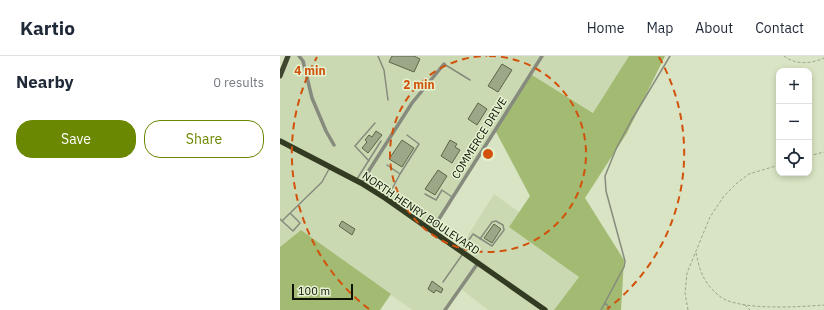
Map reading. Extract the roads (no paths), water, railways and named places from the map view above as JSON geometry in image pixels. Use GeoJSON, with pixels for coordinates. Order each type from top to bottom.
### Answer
{"type":"FeatureCollection","features":[{"type":"Feature","properties":{"kind":"highway","name":"NORTH HENRY BOULEVARD"},"geometry":{"type":"LineString","coordinates":[[281,140],[359,182],[385,198],[546,310]]}},
{"type":"Feature","properties":{"kind":"main road"},"geometry":{"type":"LineString","coordinates":[[280,76],[288,56]]}},
{"type":"Feature","properties":{"kind":"street"},"geometry":{"type":"LineString","coordinates":[[299,56],[303,61],[312,98],[326,131],[334,145]]}},
{"type":"Feature","properties":{"kind":"street","name":"COMMERCE DRIVE"},"geometry":{"type":"LineString","coordinates":[[432,230],[542,56]]}},
{"type":"Feature","properties":{"kind":"street"},"geometry":{"type":"LineString","coordinates":[[359,182],[412,103],[444,64]]}},
{"type":"Feature","properties":{"kind":"street"},"geometry":{"type":"LineString","coordinates":[[445,310],[478,263]]}},
{"type":"Feature","properties":{"kind":"lane"},"geometry":{"type":"LineString","coordinates":[[378,56],[384,70],[388,100]]}},
{"type":"Feature","properties":{"kind":"lane"},"geometry":{"type":"LineString","coordinates":[[601,310],[624,267],[625,261],[606,191],[605,176],[616,149],[627,128],[670,56]]}},
{"type":"Feature","properties":{"kind":"lane"},"geometry":{"type":"LineString","coordinates":[[444,64],[470,80]]}},
{"type":"Feature","properties":{"kind":"lane"},"geometry":{"type":"LineString","coordinates":[[368,161],[355,146],[375,122]]}},
{"type":"Feature","properties":{"kind":"lane"},"geometry":{"type":"LineString","coordinates":[[385,198],[391,191],[419,144],[407,135]]}},
{"type":"Feature","properties":{"kind":"lane"},"geometry":{"type":"LineString","coordinates":[[359,182],[368,161],[381,141]]}},
{"type":"Feature","properties":{"kind":"lane"},"geometry":{"type":"LineString","coordinates":[[387,164],[400,174]]}},
{"type":"Feature","properties":{"kind":"lane"},"geometry":{"type":"LineString","coordinates":[[282,221],[322,182],[330,167]]}},
{"type":"Feature","properties":{"kind":"lane"},"geometry":{"type":"LineString","coordinates":[[425,194],[436,200],[442,190],[452,197]]}},
{"type":"Feature","properties":{"kind":"lane"},"geometry":{"type":"LineString","coordinates":[[280,219],[293,231],[300,223],[290,213]]}},
{"type":"Feature","properties":{"kind":"lane"},"geometry":{"type":"LineString","coordinates":[[443,282],[474,234],[480,239],[492,246],[504,230],[502,225],[496,221],[492,222],[480,239]]}},
{"type":"Feature","properties":{"kind":"lane"},"geometry":{"type":"LineString","coordinates":[[605,303],[609,310]]}}]}
